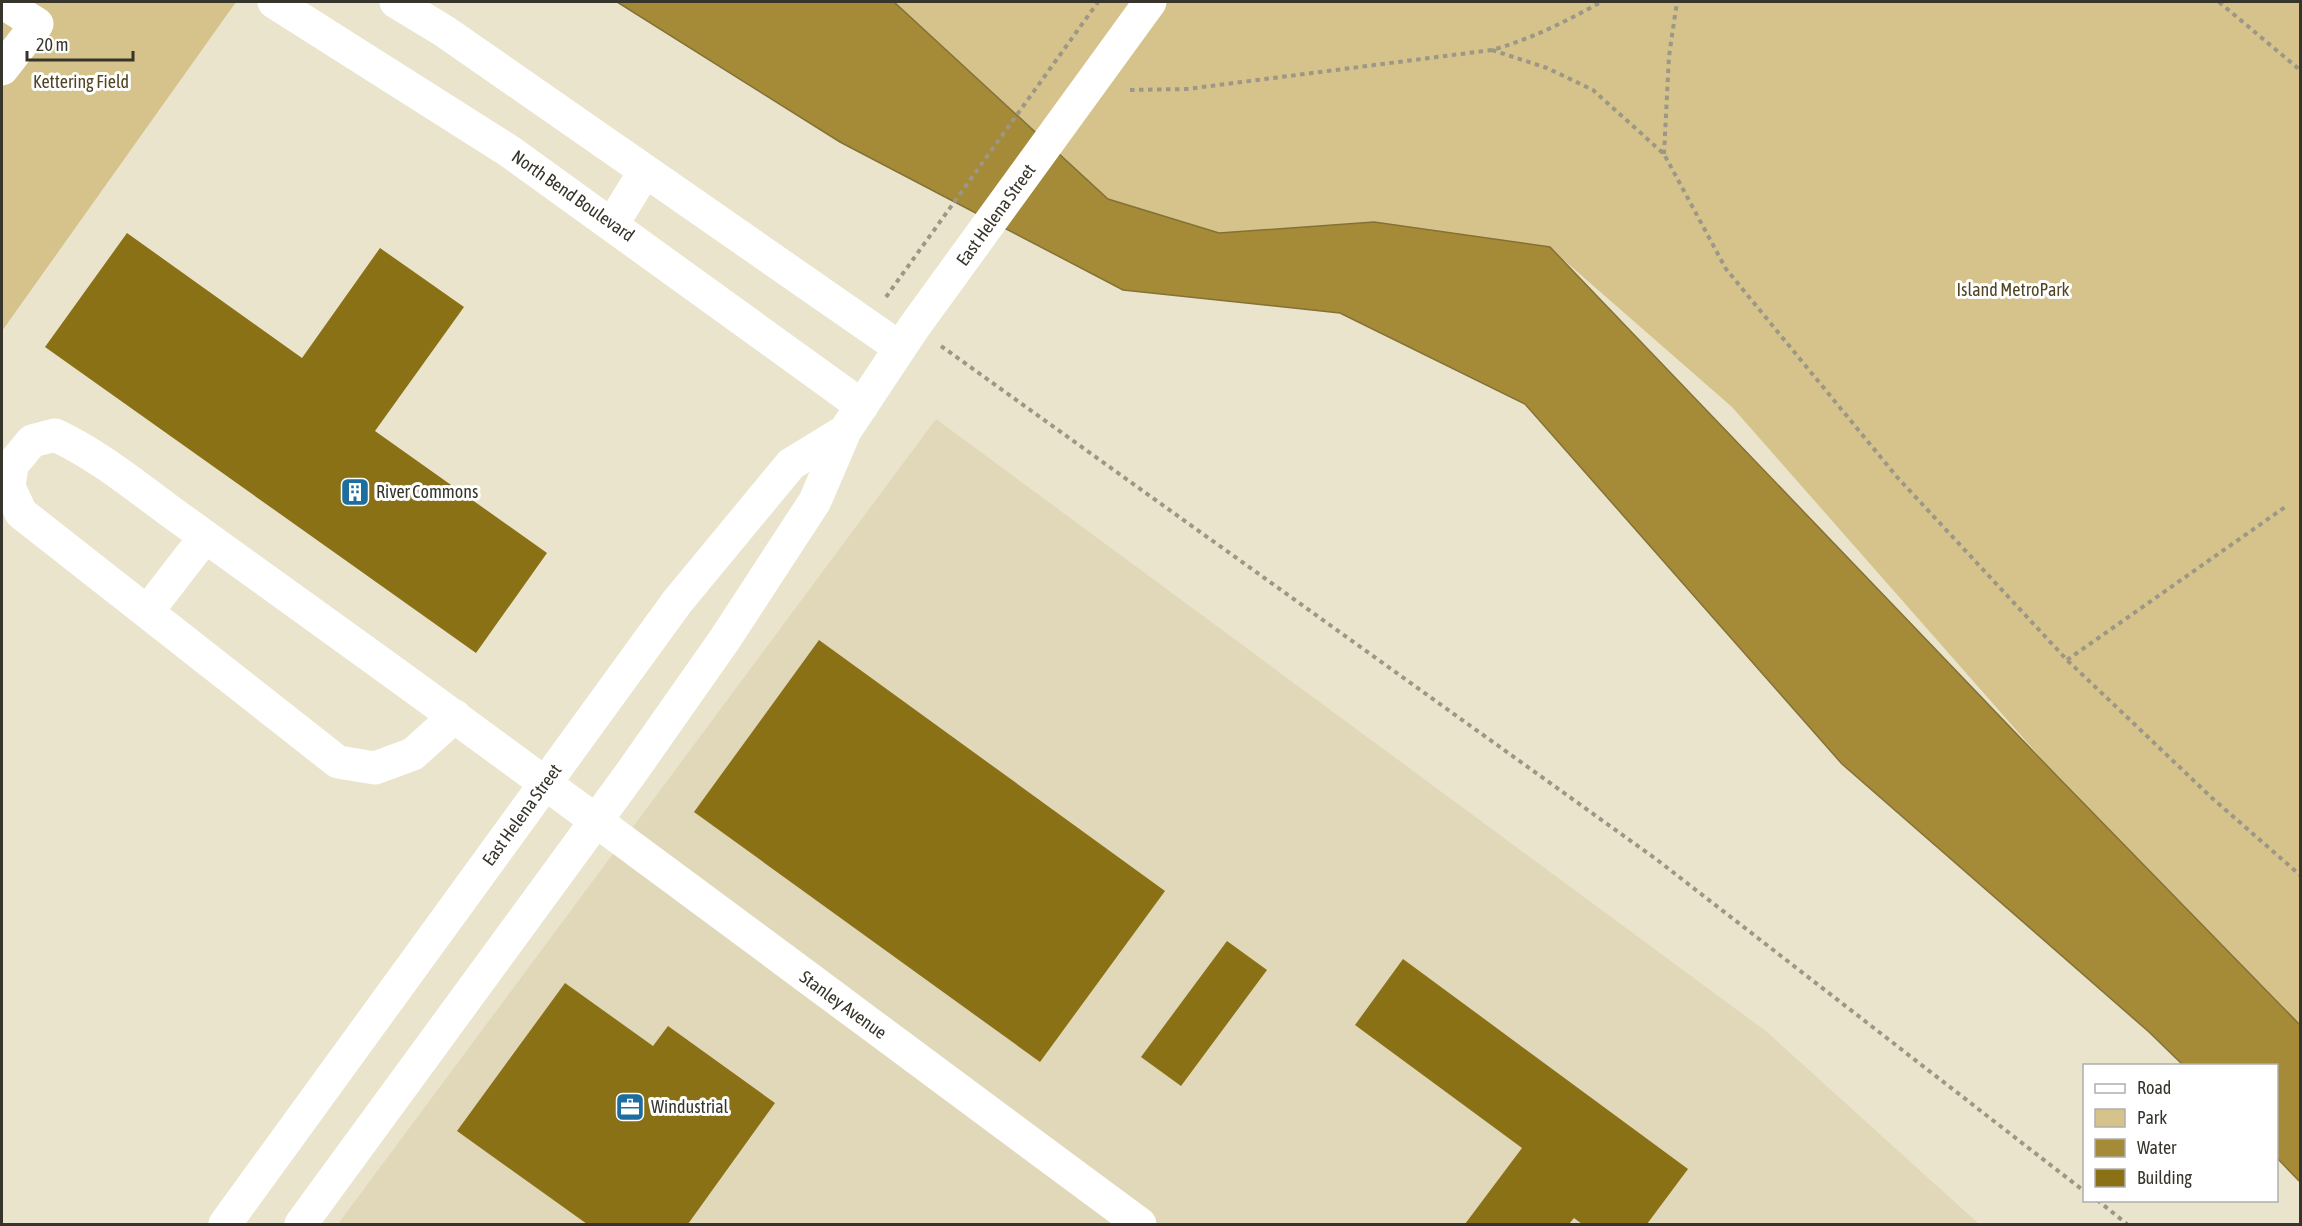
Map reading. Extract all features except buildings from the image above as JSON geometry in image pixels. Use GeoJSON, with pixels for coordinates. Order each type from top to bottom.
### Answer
{"type":"FeatureCollection","features":[{"type":"Feature","properties":{"kind":"street"},"geometry":{"type":"LineString","coordinates":[[2,2],[37,24],[2,69]]}},
{"type":"Feature","properties":{"kind":"street","name":"North Bend Boulevard"},"geometry":{"type":"LineString","coordinates":[[274,2],[509,151],[613,223],[853,418]]}},
{"type":"Feature","properties":{"kind":"street"},"geometry":{"type":"LineString","coordinates":[[396,2],[645,171],[914,328]]}},
{"type":"Feature","properties":{"kind":"street","name":"East Helena Street"},"geometry":{"type":"LineString","coordinates":[[301,1224],[596,820],[718,648],[815,501],[853,418],[914,328],[1150,2]]}},
{"type":"Feature","properties":{"kind":"street"},"geometry":{"type":"LineString","coordinates":[[613,223],[645,171]]}},
{"type":"Feature","properties":{"kind":"street","name":"East Helena Street"},"geometry":{"type":"LineString","coordinates":[[225,1224],[677,602],[791,464],[853,418]]}},
{"type":"Feature","properties":{"kind":"street","name":"Stanley Avenue"},"geometry":{"type":"LineString","coordinates":[[454,716],[412,753],[375,768],[338,762],[21,513],[9,487],[12,465],[32,441],[55,435],[82,447],[546,782],[1140,1224]]}},
{"type":"Feature","properties":{"kind":"street"},"geometry":{"type":"LineString","coordinates":[[147,612],[205,537]]}},
{"type":"Feature","properties":{"kind":"path"},"geometry":{"type":"LineString","coordinates":[[880,305],[1098,2]]}},
{"type":"Feature","properties":{"kind":"path"},"geometry":{"type":"LineString","coordinates":[[1084,91],[1186,89],[1492,50],[1524,41],[1601,2]]}},
{"type":"Feature","properties":{"kind":"path"},"geometry":{"type":"LineString","coordinates":[[1664,154],[1669,56],[1677,2]]}},
{"type":"Feature","properties":{"kind":"path"},"geometry":{"type":"LineString","coordinates":[[2219,2],[2301,70]]}},
{"type":"Feature","properties":{"kind":"path"},"geometry":{"type":"LineString","coordinates":[[1492,50],[1547,68],[1593,90],[1664,154],[1726,269],[1897,477],[2067,660],[2212,798],[2301,875]]}},
{"type":"Feature","properties":{"kind":"path"},"geometry":{"type":"LineString","coordinates":[[914,328],[1656,859],[2083,1189]]}},
{"type":"Feature","properties":{"kind":"path"},"geometry":{"type":"LineString","coordinates":[[2067,660],[2288,505]]}},
{"type":"Feature","properties":{"kind":"path"},"geometry":{"type":"LineString","coordinates":[[2100,1202],[2127,1224]]}},
{"type":"Feature","properties":{"kind":"shaded area"},"geometry":{"type":"Polygon","coordinates":[[[936,419],[1767,1032],[1979,1224],[338,1224],[936,419]]]}},
{"type":"Feature","properties":{"kind":"green space","name":"Kettering Field"},"geometry":{"type":"Polygon","coordinates":[[[2,2],[236,2],[2,331],[2,2]]]}},
{"type":"Feature","properties":{"kind":"green space","name":"Island MetroPark"},"geometry":{"type":"Polygon","coordinates":[[[894,2],[2300,2],[2300,1025],[2054,773],[1732,407],[1550,248],[1374,222],[1219,233],[1108,199],[894,2]]]}},
{"type":"Feature","properties":{"kind":"water"},"geometry":{"type":"Polygon","coordinates":[[[617,2],[894,2],[1108,199],[1219,233],[1374,222],[1550,247],[2054,773],[2300,1025],[2300,1182],[2278,1159],[2278,1064],[2182,1064],[2149,1032],[1842,764],[1525,404],[1340,313],[1123,290],[840,142],[617,2]]]}},
{"type":"Feature","properties":{"kind":"place","name":"River Commons"},"geometry":{"type":"Point","coordinates":[355,492]}},
{"type":"Feature","properties":{"kind":"place","name":"Windustrial"},"geometry":{"type":"Point","coordinates":[630,1107]}}]}
